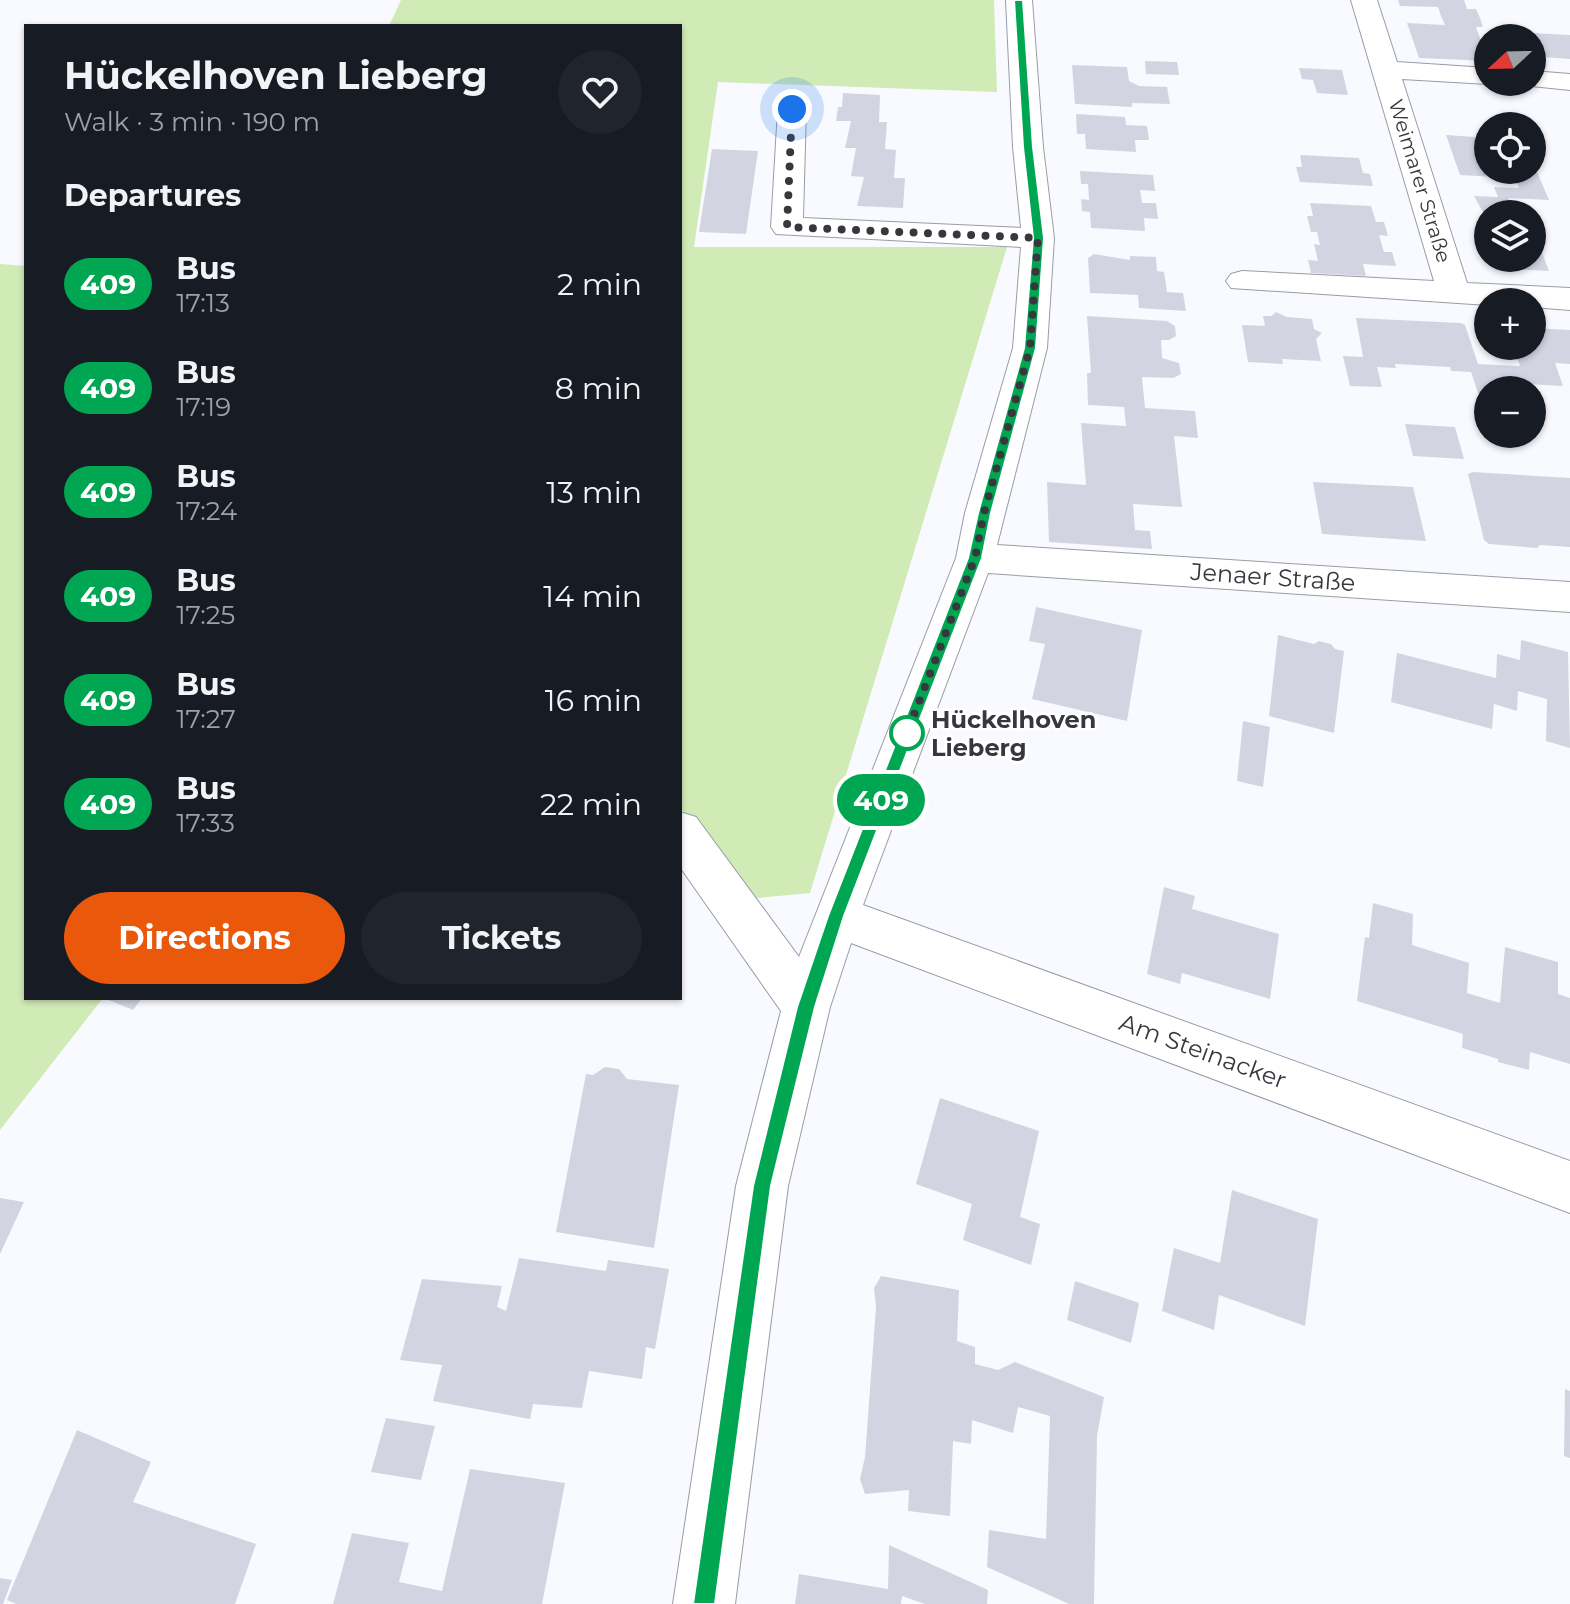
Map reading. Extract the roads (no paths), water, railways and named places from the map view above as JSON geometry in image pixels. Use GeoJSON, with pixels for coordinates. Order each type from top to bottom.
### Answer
{"type":"FeatureCollection","features":[{"type":"Feature","properties":{"kind":"street"},"geometry":{"type":"LineString","coordinates":[[704,1604],[762,1186],[806,1007],[836,916],[975,558],[984,513],[1030,348],[1038,238],[1028,147],[1019,0]]}},
{"type":"Feature","properties":{"kind":"street","name":"Weimarer Straße"},"geometry":{"type":"LineString","coordinates":[[1364,0],[1453,291]]}},
{"type":"Feature","properties":{"kind":"street","name":"Weimarer Straße"},"geometry":{"type":"LineString","coordinates":[[1387,70],[1474,75]]}},
{"type":"Feature","properties":{"kind":"street"},"geometry":{"type":"LineString","coordinates":[[1546,80],[1570,82]]}},
{"type":"Feature","properties":{"kind":"street"},"geometry":{"type":"LineString","coordinates":[[792,109],[787,227],[1038,238]]}},
{"type":"Feature","properties":{"kind":"street","name":"Weimarer Straße"},"geometry":{"type":"LineString","coordinates":[[1242,281],[1570,299]]}},
{"type":"Feature","properties":{"kind":"street","name":"Jenaer Straße"},"geometry":{"type":"LineString","coordinates":[[975,558],[1570,597]]}},
{"type":"Feature","properties":{"kind":"street"},"geometry":{"type":"LineString","coordinates":[[682,834],[806,1007]]}},
{"type":"Feature","properties":{"kind":"street","name":"Am Steinacker"},"geometry":{"type":"LineString","coordinates":[[836,916],[1570,1187]]}},
{"type":"Feature","properties":{"kind":"place","name":"Hückelhoven Lieberg"},"geometry":{"type":"Point","coordinates":[907,733]}}]}
